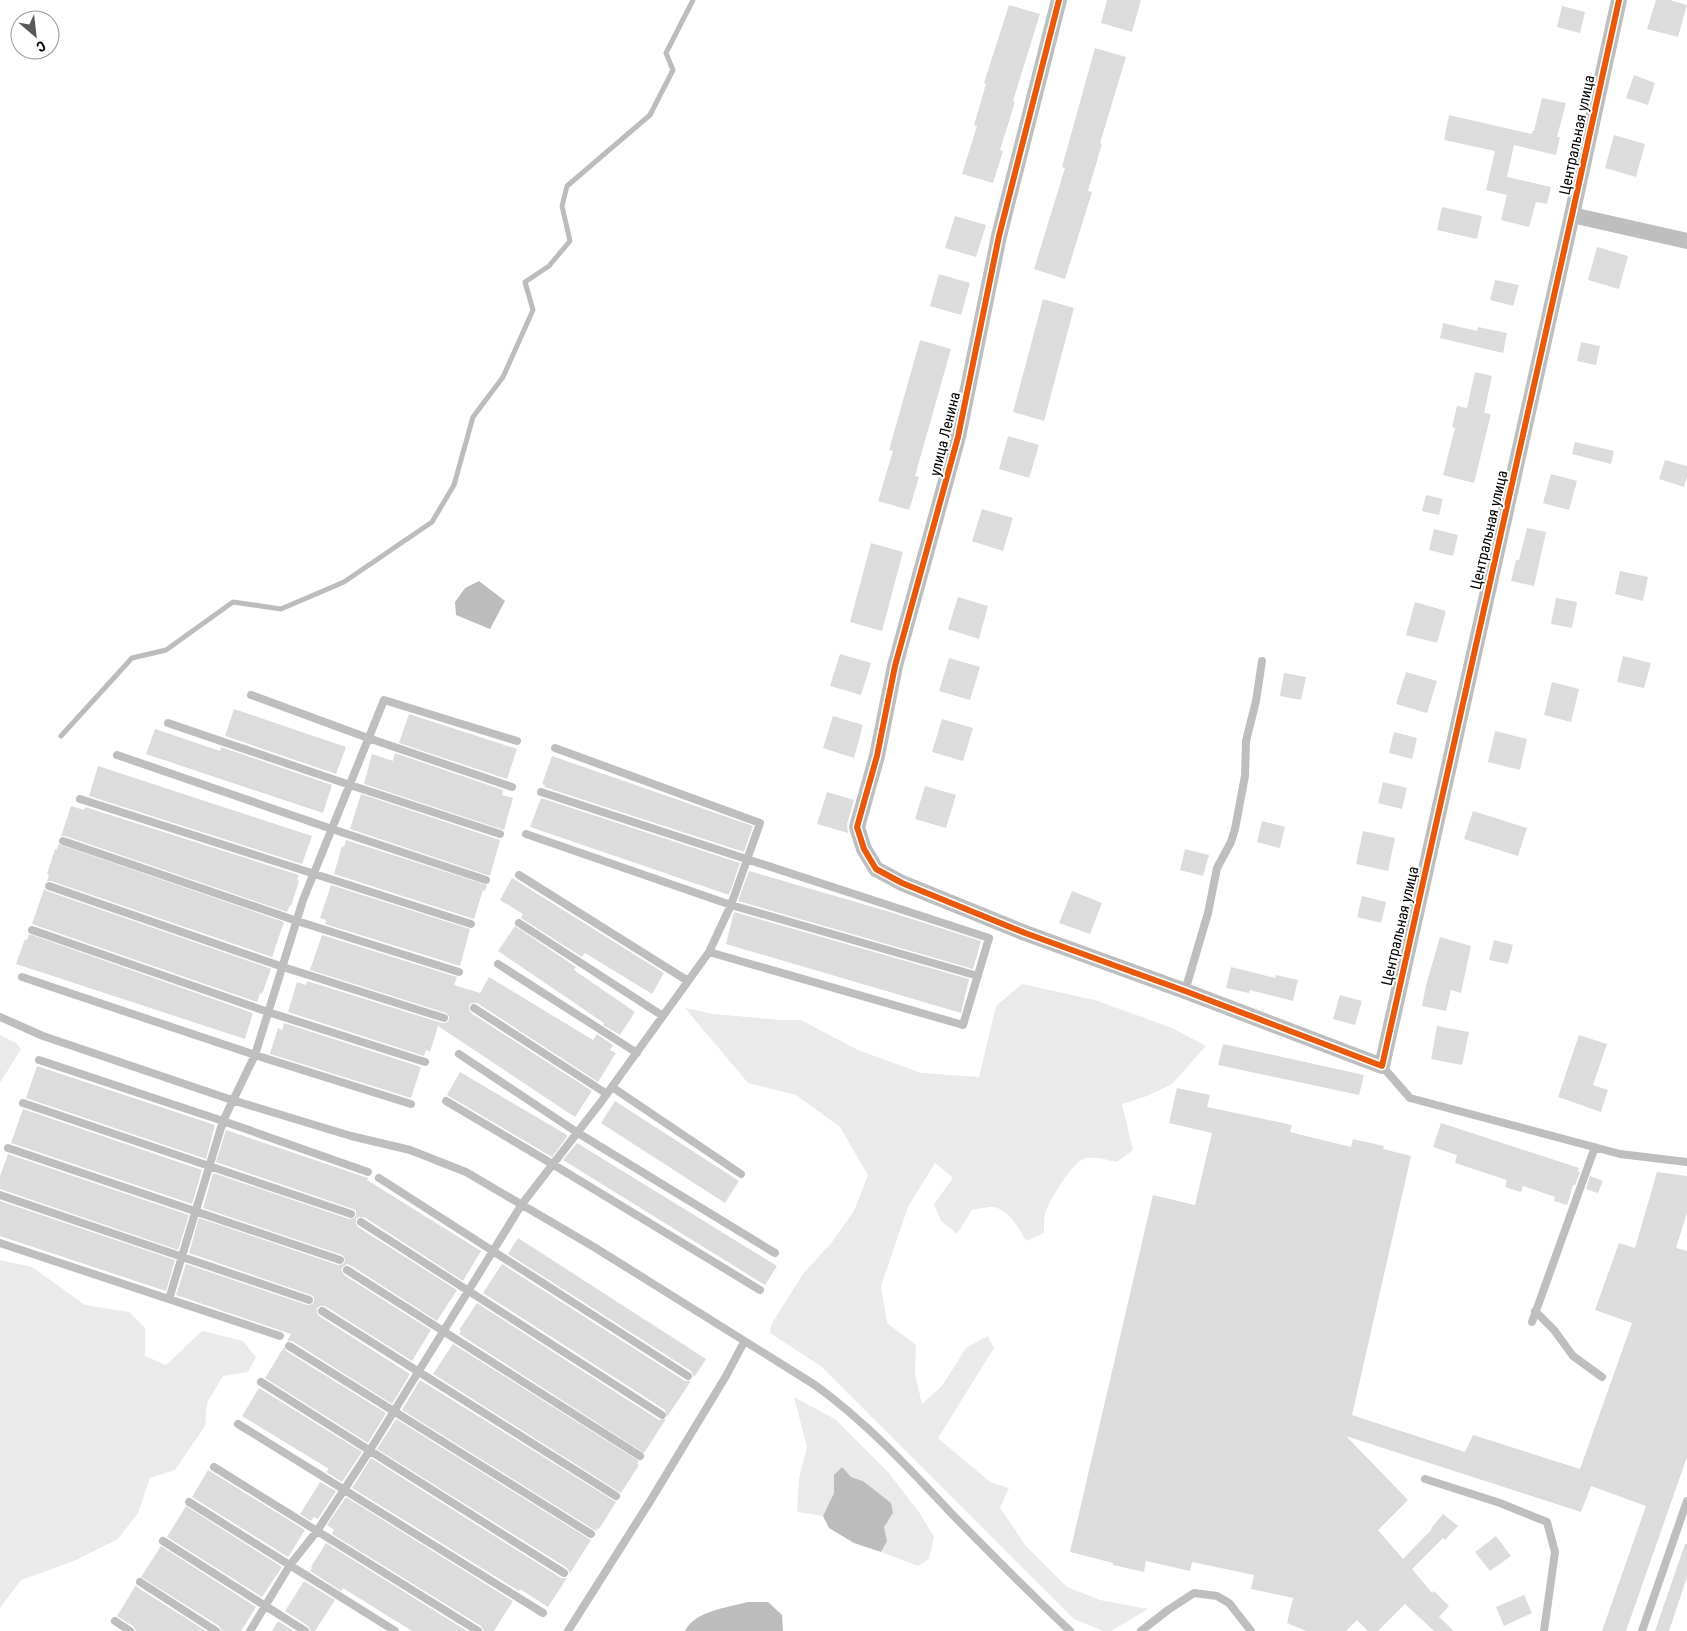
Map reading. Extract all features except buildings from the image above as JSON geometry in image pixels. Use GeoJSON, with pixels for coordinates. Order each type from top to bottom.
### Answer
{"type":"FeatureCollection","features":[{"type":"Feature","properties":{"kind":"street","name":"улица Ленина"},"geometry":{"type":"LineString","coordinates":[[1059,0],[999,236],[958,437],[896,666],[877,756],[858,827],[864,849],[876,869],[902,882],[1025,934],[1185,991]]}},
{"type":"Feature","properties":{"kind":"street","name":"Центральная улица"},"geometry":{"type":"LineString","coordinates":[[1382,1066],[1619,0]]}},
{"type":"Feature","properties":{"kind":"street"},"geometry":{"type":"LineString","coordinates":[[1572,215],[1687,241]]}},
{"type":"Feature","properties":{"kind":"street"},"geometry":{"type":"LineString","coordinates":[[1185,991],[1382,1066]]}},
{"type":"Feature","properties":{"kind":"lane"},"geometry":{"type":"LineString","coordinates":[[1185,991],[1208,913],[1217,868],[1231,842],[1235,829],[1245,776],[1246,741],[1256,701],[1262,660]]}},
{"type":"Feature","properties":{"kind":"lane"},"geometry":{"type":"LineString","coordinates":[[251,695],[368,738],[512,787]]}},
{"type":"Feature","properties":{"kind":"lane"},"geometry":{"type":"LineString","coordinates":[[169,1300],[208,1165],[223,1121],[255,1055],[313,875],[384,700],[517,741]]}},
{"type":"Feature","properties":{"kind":"lane"},"geometry":{"type":"LineString","coordinates":[[168,723],[500,834]]}},
{"type":"Feature","properties":{"kind":"lane"},"geometry":{"type":"LineString","coordinates":[[250,1631],[290,1565],[317,1531],[370,1450],[522,1204],[554,1165],[609,1091],[708,952],[731,905],[748,859],[760,822],[555,748]]}},
{"type":"Feature","properties":{"kind":"lane"},"geometry":{"type":"LineString","coordinates":[[117,755],[486,880]]}},
{"type":"Feature","properties":{"kind":"lane"},"geometry":{"type":"LineString","coordinates":[[541,792],[989,938],[963,1025],[708,952]]}},
{"type":"Feature","properties":{"kind":"lane"},"geometry":{"type":"LineString","coordinates":[[80,799],[471,924]]}},
{"type":"Feature","properties":{"kind":"lane"},"geometry":{"type":"LineString","coordinates":[[526,834],[731,905],[978,976]]}},
{"type":"Feature","properties":{"kind":"lane"},"geometry":{"type":"LineString","coordinates":[[63,841],[297,921],[459,972]]}},
{"type":"Feature","properties":{"kind":"lane"},"geometry":{"type":"LineString","coordinates":[[519,874],[688,981]]}},
{"type":"Feature","properties":{"kind":"lane"},"geometry":{"type":"LineString","coordinates":[[49,886],[283,966],[444,1018]]}},
{"type":"Feature","properties":{"kind":"lane"},"geometry":{"type":"LineString","coordinates":[[518,923],[663,1016]]}},
{"type":"Feature","properties":{"kind":"lane"},"geometry":{"type":"LineString","coordinates":[[32,930],[268,1012],[425,1062]]}},
{"type":"Feature","properties":{"kind":"lane"},"geometry":{"type":"LineString","coordinates":[[498,964],[637,1052]]}},
{"type":"Feature","properties":{"kind":"lane"},"geometry":{"type":"LineString","coordinates":[[22,977],[255,1055],[411,1104]]}},
{"type":"Feature","properties":{"kind":"lane"},"geometry":{"type":"LineString","coordinates":[[474,1008],[741,1174]]}},
{"type":"Feature","properties":{"kind":"lane"},"geometry":{"type":"LineString","coordinates":[[0,1017],[43,1036],[232,1100],[351,1136],[410,1150],[466,1172],[522,1204],[815,1385],[859,1419],[904,1463],[998,1562],[1070,1631]]}},
{"type":"Feature","properties":{"kind":"lane"},"geometry":{"type":"LineString","coordinates":[[460,1054],[578,1133],[775,1253]]}},
{"type":"Feature","properties":{"kind":"lane"},"geometry":{"type":"LineString","coordinates":[[39,1060],[223,1121],[368,1172]]}},
{"type":"Feature","properties":{"kind":"lane"},"geometry":{"type":"LineString","coordinates":[[1382,1066],[1410,1098],[1620,1154],[1687,1162]]}},
{"type":"Feature","properties":{"kind":"lane"},"geometry":{"type":"LineString","coordinates":[[446,1101],[760,1290]]}},
{"type":"Feature","properties":{"kind":"lane"},"geometry":{"type":"LineString","coordinates":[[23,1103],[351,1214]]}},
{"type":"Feature","properties":{"kind":"lane"},"geometry":{"type":"LineString","coordinates":[[8,1148],[340,1260]]}},
{"type":"Feature","properties":{"kind":"lane"},"geometry":{"type":"LineString","coordinates":[[1532,1322],[1595,1148]]}},
{"type":"Feature","properties":{"kind":"lane"},"geometry":{"type":"LineString","coordinates":[[379,1178],[688,1376]]}},
{"type":"Feature","properties":{"kind":"lane"},"geometry":{"type":"LineString","coordinates":[[0,1195],[309,1300]]}},
{"type":"Feature","properties":{"kind":"lane"},"geometry":{"type":"LineString","coordinates":[[361,1222],[662,1415]]}},
{"type":"Feature","properties":{"kind":"lane"},"geometry":{"type":"LineString","coordinates":[[0,1243],[280,1336]]}},
{"type":"Feature","properties":{"kind":"lane"},"geometry":{"type":"LineString","coordinates":[[347,1270],[640,1456]]}},
{"type":"Feature","properties":{"kind":"lane"},"geometry":{"type":"LineString","coordinates":[[322,1311],[616,1496]]}},
{"type":"Feature","properties":{"kind":"lane"},"geometry":{"type":"LineString","coordinates":[[1535,1311],[1554,1330],[1573,1356],[1602,1377]]}},
{"type":"Feature","properties":{"kind":"lane"},"geometry":{"type":"LineString","coordinates":[[568,1631],[721,1385],[744,1342]]}},
{"type":"Feature","properties":{"kind":"lane"},"geometry":{"type":"LineString","coordinates":[[289,1346],[591,1534]]}},
{"type":"Feature","properties":{"kind":"lane"},"geometry":{"type":"LineString","coordinates":[[261,1382],[564,1574]]}},
{"type":"Feature","properties":{"kind":"lane"},"geometry":{"type":"LineString","coordinates":[[238,1424],[543,1613]]}},
{"type":"Feature","properties":{"kind":"lane"},"geometry":{"type":"LineString","coordinates":[[214,1467],[478,1631]]}},
{"type":"Feature","properties":{"kind":"lane"},"geometry":{"type":"LineString","coordinates":[[1425,1479],[1500,1503],[1548,1522],[1555,1552],[1544,1631]]}},
{"type":"Feature","properties":{"kind":"lane"},"geometry":{"type":"LineString","coordinates":[[1642,1631],[1687,1501]]}},
{"type":"Feature","properties":{"kind":"lane"},"geometry":{"type":"LineString","coordinates":[[189,1502],[395,1631]]}},
{"type":"Feature","properties":{"kind":"lane"},"geometry":{"type":"LineString","coordinates":[[163,1541],[305,1631]]}},
{"type":"Feature","properties":{"kind":"lane"},"geometry":{"type":"LineString","coordinates":[[140,1582],[216,1631]]}},
{"type":"Feature","properties":{"kind":"lane"},"geometry":{"type":"LineString","coordinates":[[1141,1631],[1194,1593],[1217,1596],[1229,1603],[1251,1631]]}},
{"type":"Feature","properties":{"kind":"lane"},"geometry":{"type":"LineString","coordinates":[[114,1621],[130,1631]]}},
{"type":"Feature","properties":{"kind":"shaded area"},"geometry":{"type":"Polygon","coordinates":[[[479,581],[505,601],[490,629],[456,615],[455,602],[465,588],[479,581]]]}},
{"type":"Feature","properties":{"kind":"shaded area"},"geometry":{"type":"Polygon","coordinates":[[[1022,984],[1095,1000],[1172,1028],[1206,1046],[1172,1084],[1147,1096],[1122,1104],[1133,1150],[1117,1162],[1102,1158],[1086,1158],[1075,1166],[1068,1173],[1051,1200],[1045,1214],[1044,1233],[1026,1241],[1009,1215],[993,1207],[972,1210],[957,1234],[941,1221],[934,1204],[953,1178],[935,1163],[908,1207],[881,1286],[887,1323],[916,1345],[915,1374],[922,1404],[942,1386],[966,1348],[988,1336],[994,1348],[938,1438],[990,1482],[1009,1488],[1000,1508],[1026,1546],[1067,1587],[1100,1600],[1148,1609],[1111,1631],[1103,1631],[1074,1619],[822,1367],[770,1333],[771,1325],[803,1274],[832,1242],[854,1211],[868,1175],[840,1127],[796,1095],[748,1083],[685,1008],[714,1014],[801,1020],[858,1050],[921,1073],[979,1077],[996,1006],[1022,984]]]}},
{"type":"Feature","properties":{"kind":"shaded area"},"geometry":{"type":"Polygon","coordinates":[[[0,1035],[16,1043],[21,1049],[0,1083],[0,1035]]]}},
{"type":"Feature","properties":{"kind":"shaded area"},"geometry":{"type":"Polygon","coordinates":[[[0,1260],[32,1267],[85,1305],[129,1312],[145,1328],[145,1356],[166,1365],[202,1331],[243,1341],[256,1357],[248,1372],[223,1376],[207,1403],[205,1426],[175,1470],[150,1478],[138,1513],[118,1539],[74,1561],[21,1580],[0,1608],[0,1260]]]}},
{"type":"Feature","properties":{"kind":"shaded area"},"geometry":{"type":"Polygon","coordinates":[[[794,1397],[835,1419],[888,1472],[919,1512],[934,1537],[929,1559],[918,1566],[881,1552],[887,1541],[884,1527],[893,1513],[864,1481],[834,1475],[834,1493],[823,1516],[797,1512],[799,1478],[807,1447],[794,1397]]]}},
{"type":"Feature","properties":{"kind":"shaded area"},"geometry":{"type":"Polygon","coordinates":[[[842,1467],[851,1477],[863,1481],[891,1503],[893,1513],[884,1527],[887,1541],[881,1552],[854,1543],[829,1528],[823,1516],[834,1493],[834,1475],[842,1467]]]}},
{"type":"Feature","properties":{"kind":"shaded area"},"geometry":{"type":"Polygon","coordinates":[[[748,1602],[768,1602],[782,1615],[783,1631],[685,1631],[690,1624],[704,1614],[748,1602]]]}},
{"type":"Feature","properties":{"kind":"waterway"},"geometry":{"type":"LineString","coordinates":[[61,736],[132,658],[166,650],[233,602],[281,609],[344,582],[432,522],[454,485],[473,417],[503,377],[533,310],[525,282],[549,266],[570,241],[562,206],[567,186],[650,115],[673,70],[666,53],[693,0]]}},
{"type":"Feature","properties":{"kind":"cycle path"},"geometry":{"type":"LineString","coordinates":[[1059,0],[999,236],[958,437],[895,666],[877,756],[857,827],[864,849],[876,869],[902,883],[1025,933],[1185,991],[1382,1066],[1619,0]]}}]}
